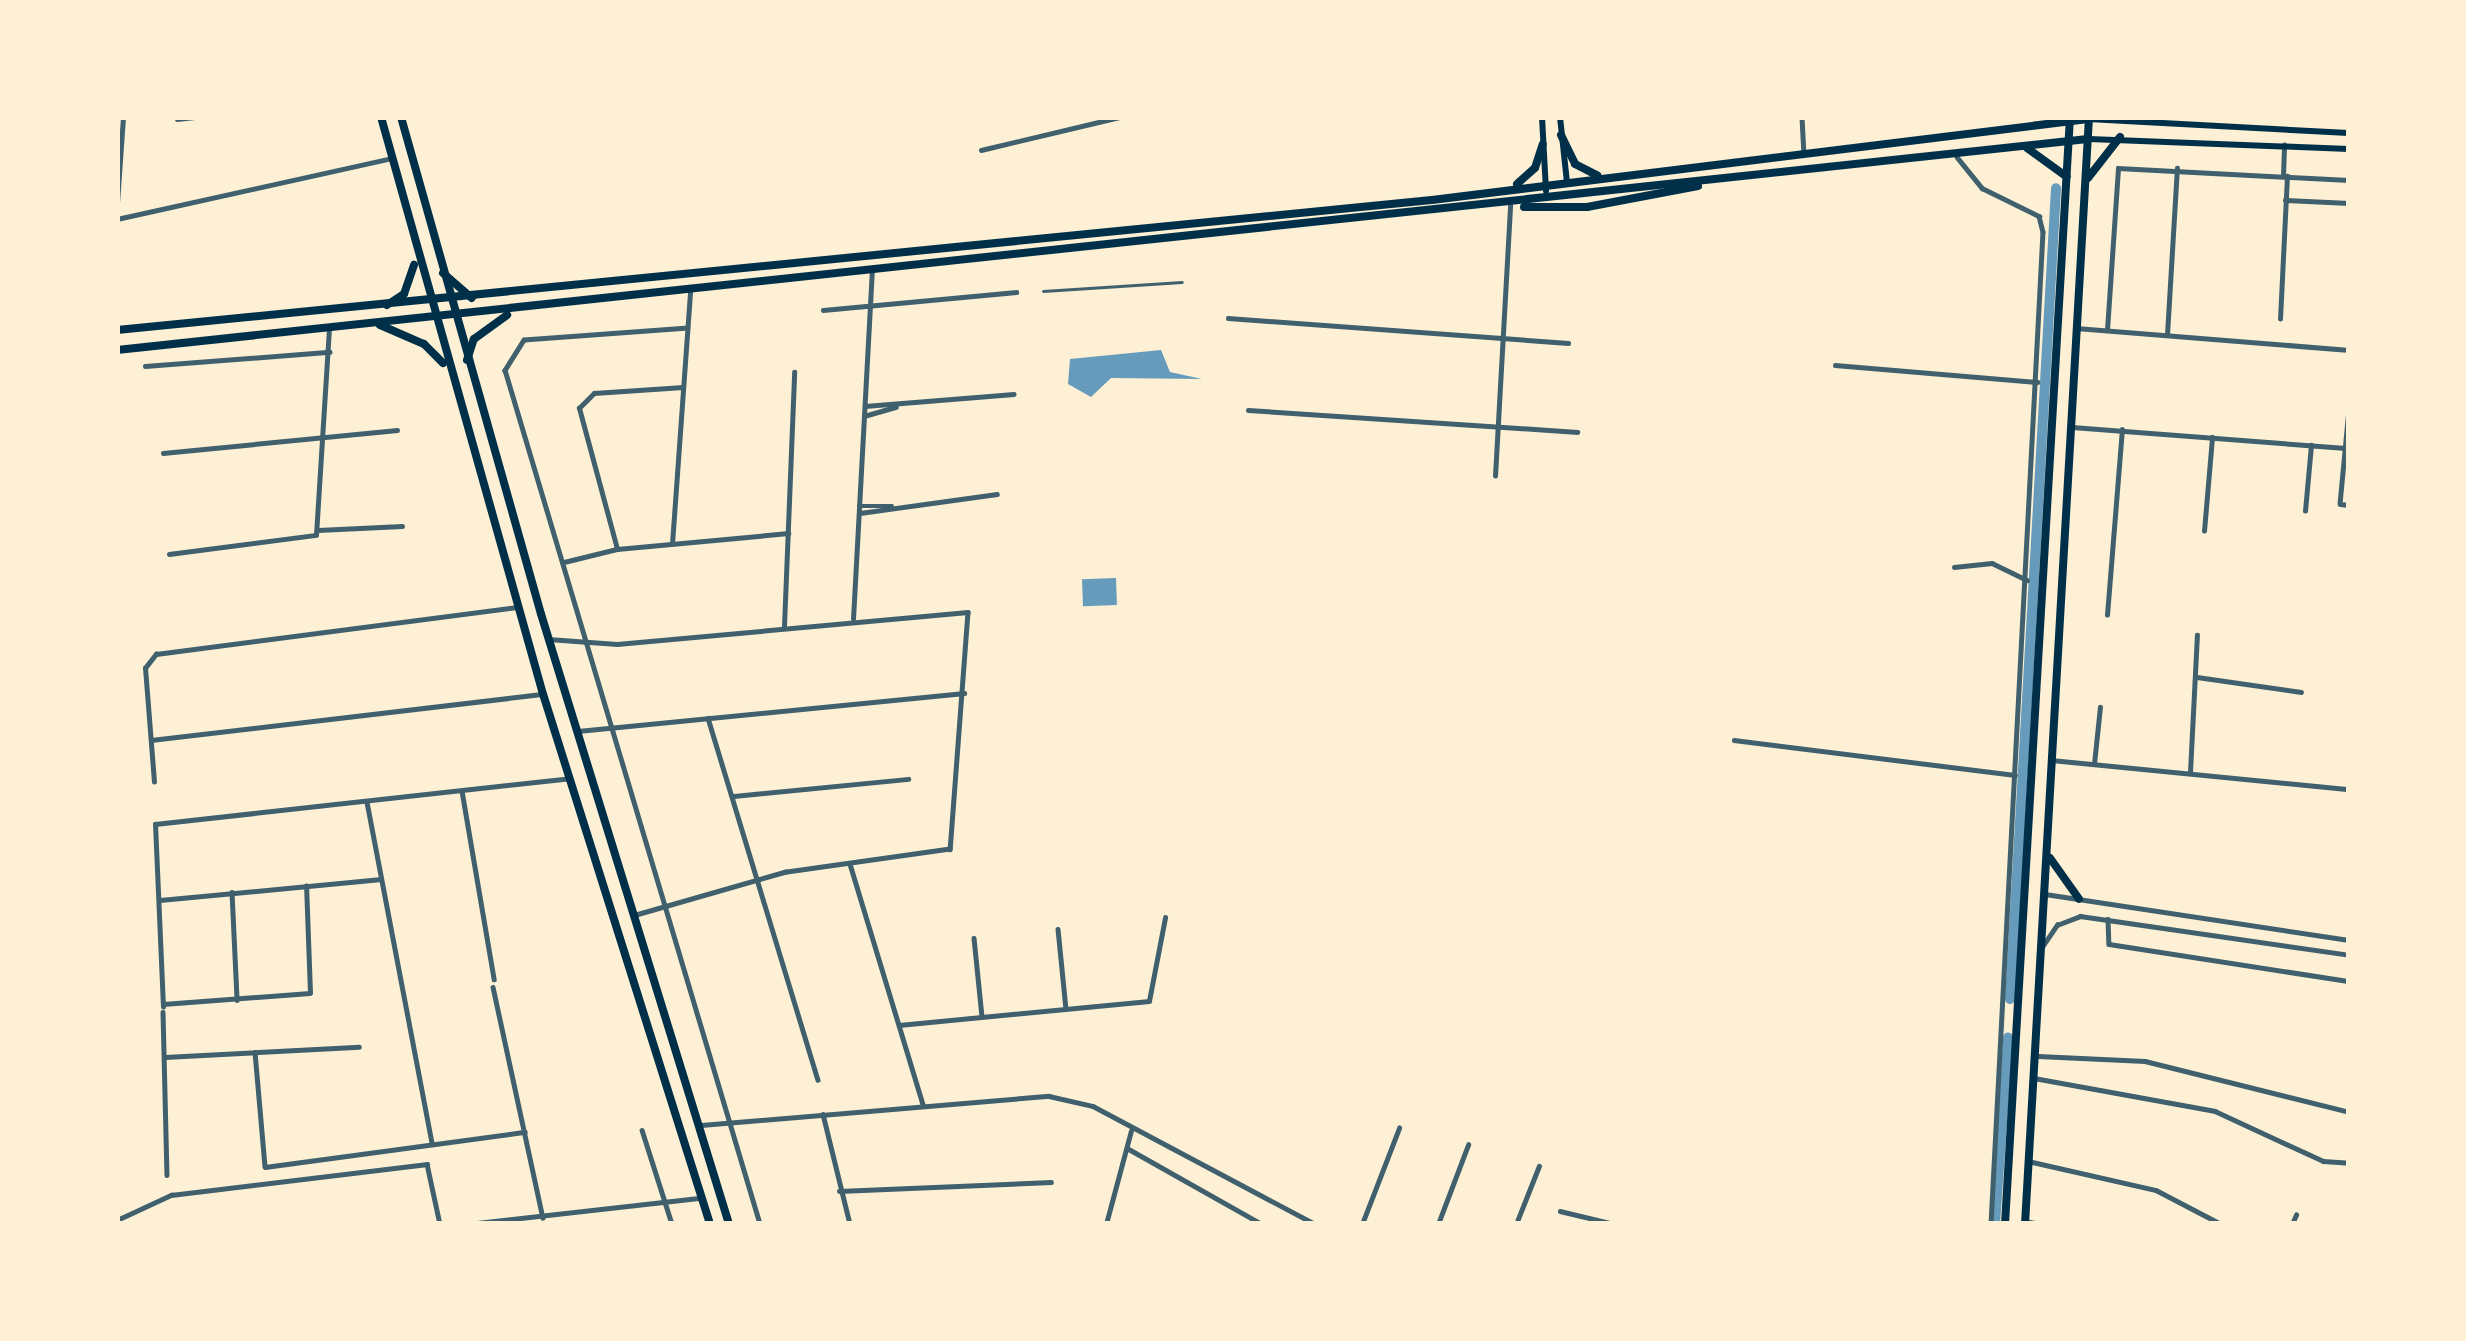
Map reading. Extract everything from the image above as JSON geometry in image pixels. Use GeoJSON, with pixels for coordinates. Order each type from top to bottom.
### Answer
{"type":"FeatureCollection","features":[{"type":"Feature","properties":{"kind":"main road"},"geometry":{"type":"LineString","coordinates":[[381,117],[427,303],[543,694],[710,1224]]}},
{"type":"Feature","properties":{"kind":"main road"},"geometry":{"type":"LineString","coordinates":[[401,117],[453,317],[548,639],[729,1224]]}},
{"type":"Feature","properties":{"kind":"main road"},"geometry":{"type":"LineString","coordinates":[[1541,117],[1547,200]]}},
{"type":"Feature","properties":{"kind":"main road"},"geometry":{"type":"LineString","coordinates":[[1561,117],[1568,198]]}},
{"type":"Feature","properties":{"kind":"main road"},"geometry":{"type":"LineString","coordinates":[[2035,127],[2050,117]]}},
{"type":"Feature","properties":{"kind":"main road"},"geometry":{"type":"LineString","coordinates":[[2025,1222],[2089,118]]}},
{"type":"Feature","properties":{"kind":"main road"},"geometry":{"type":"LineString","coordinates":[[117,330],[715,275],[1804,156],[2070,119],[2124,118],[2349,133]]}},
{"type":"Feature","properties":{"kind":"main road"},"geometry":{"type":"LineString","coordinates":[[2006,1224],[2070,119]]}},
{"type":"Feature","properties":{"kind":"main road"},"geometry":{"type":"LineString","coordinates":[[1561,135],[1575,164],[1604,177]]}},
{"type":"Feature","properties":{"kind":"main road"},"geometry":{"type":"LineString","coordinates":[[2086,182],[2120,137]]}},
{"type":"Feature","properties":{"kind":"main road"},"geometry":{"type":"LineString","coordinates":[[117,350],[1957,157],[2070,140],[2120,137],[2349,149]]}},
{"type":"Feature","properties":{"kind":"main road"},"geometry":{"type":"LineString","coordinates":[[1504,188],[1527,177],[1543,144]]}},
{"type":"Feature","properties":{"kind":"main road"},"geometry":{"type":"LineString","coordinates":[[2026,147],[2067,177]]}},
{"type":"Feature","properties":{"kind":"main road"},"geometry":{"type":"LineString","coordinates":[[1510,205],[1611,204],[1681,195],[1705,182]]}},
{"type":"Feature","properties":{"kind":"main road"},"geometry":{"type":"LineString","coordinates":[[374,308],[404,294],[413,247]]}},
{"type":"Feature","properties":{"kind":"main road"},"geometry":{"type":"LineString","coordinates":[[437,259],[473,299]]}},
{"type":"Feature","properties":{"kind":"main road"},"geometry":{"type":"LineString","coordinates":[[715,275],[716,289]]}},
{"type":"Feature","properties":{"kind":"main road"},"geometry":{"type":"LineString","coordinates":[[468,365],[474,339],[513,311]]}},
{"type":"Feature","properties":{"kind":"main road"},"geometry":{"type":"LineString","coordinates":[[174,324],[176,345]]}},
{"type":"Feature","properties":{"kind":"main road"},"geometry":{"type":"LineString","coordinates":[[378,325],[424,344],[447,367]]}},
{"type":"Feature","properties":{"kind":"main road"},"geometry":{"type":"LineString","coordinates":[[2048,851],[2079,899]]}},
{"type":"Feature","properties":{"kind":"street"},"geometry":{"type":"LineString","coordinates":[[117,203],[123,117]]}},
{"type":"Feature","properties":{"kind":"street"},"geometry":{"type":"LineString","coordinates":[[177,119],[197,117]]}},
{"type":"Feature","properties":{"kind":"street"},"geometry":{"type":"LineString","coordinates":[[981,149],[1119,117]]}},
{"type":"Feature","properties":{"kind":"street"},"geometry":{"type":"LineString","coordinates":[[1802,117],[1804,156]]}},
{"type":"Feature","properties":{"kind":"street"},"geometry":{"type":"LineString","coordinates":[[2280,320],[2284,145]]}},
{"type":"Feature","properties":{"kind":"street"},"geometry":{"type":"LineString","coordinates":[[1957,157],[1975,183],[2043,223],[1991,1224]]}},
{"type":"Feature","properties":{"kind":"street"},"geometry":{"type":"LineString","coordinates":[[117,219],[392,158]]}},
{"type":"Feature","properties":{"kind":"street"},"geometry":{"type":"LineString","coordinates":[[2107,330],[2113,175],[2131,164],[2349,180]]}},
{"type":"Feature","properties":{"kind":"street"},"geometry":{"type":"LineString","coordinates":[[2167,335],[2177,168]]}},
{"type":"Feature","properties":{"kind":"street"},"geometry":{"type":"LineString","coordinates":[[2285,200],[2349,203]]}},
{"type":"Feature","properties":{"kind":"street"},"geometry":{"type":"LineString","coordinates":[[1495,476],[1510,205]]}},
{"type":"Feature","properties":{"kind":"street"},"geometry":{"type":"LineString","coordinates":[[853,619],[872,272]]}},
{"type":"Feature","properties":{"kind":"street"},"geometry":{"type":"LineString","coordinates":[[823,310],[1016,292]]}},
{"type":"Feature","properties":{"kind":"street"},"geometry":{"type":"LineString","coordinates":[[672,544],[690,293]]}},
{"type":"Feature","properties":{"kind":"street"},"geometry":{"type":"LineString","coordinates":[[1228,318],[1568,343]]}},
{"type":"Feature","properties":{"kind":"street"},"geometry":{"type":"LineString","coordinates":[[688,328],[524,340],[506,362],[760,1224]]}},
{"type":"Feature","properties":{"kind":"street"},"geometry":{"type":"LineString","coordinates":[[2076,328],[2349,350]]}},
{"type":"Feature","properties":{"kind":"street"},"geometry":{"type":"LineString","coordinates":[[318,530],[328,330]]}},
{"type":"Feature","properties":{"kind":"street"},"geometry":{"type":"LineString","coordinates":[[145,366],[328,352]]}},
{"type":"Feature","properties":{"kind":"street"},"geometry":{"type":"LineString","coordinates":[[1835,365],[2036,382]]}},
{"type":"Feature","properties":{"kind":"street"},"geometry":{"type":"LineString","coordinates":[[784,626],[794,372]]}},
{"type":"Feature","properties":{"kind":"street"},"geometry":{"type":"LineString","coordinates":[[616,549],[579,407],[594,393],[683,388]]}},
{"type":"Feature","properties":{"kind":"street"},"geometry":{"type":"LineString","coordinates":[[865,406],[1014,394]]}},
{"type":"Feature","properties":{"kind":"street"},"geometry":{"type":"LineString","coordinates":[[864,416],[896,407]]}},
{"type":"Feature","properties":{"kind":"street"},"geometry":{"type":"LineString","coordinates":[[2349,409],[2340,504],[2349,505]]}},
{"type":"Feature","properties":{"kind":"street"},"geometry":{"type":"LineString","coordinates":[[1248,410],[1577,432]]}},
{"type":"Feature","properties":{"kind":"street"},"geometry":{"type":"LineString","coordinates":[[2072,427],[2345,448]]}},
{"type":"Feature","properties":{"kind":"street"},"geometry":{"type":"LineString","coordinates":[[164,454],[397,430]]}},
{"type":"Feature","properties":{"kind":"street"},"geometry":{"type":"LineString","coordinates":[[2107,615],[2122,430]]}},
{"type":"Feature","properties":{"kind":"street"},"geometry":{"type":"LineString","coordinates":[[2204,531],[2212,437]]}},
{"type":"Feature","properties":{"kind":"street"},"geometry":{"type":"LineString","coordinates":[[2305,511],[2312,445]]}},
{"type":"Feature","properties":{"kind":"street"},"geometry":{"type":"LineString","coordinates":[[859,510],[997,494]]}},
{"type":"Feature","properties":{"kind":"street"},"geometry":{"type":"LineString","coordinates":[[170,554],[306,539],[318,530],[402,526]]}},
{"type":"Feature","properties":{"kind":"street"},"geometry":{"type":"LineString","coordinates":[[564,562],[616,549],[788,533]]}},
{"type":"Feature","properties":{"kind":"street"},"geometry":{"type":"LineString","coordinates":[[1954,567],[1992,563],[2026,580]]}},
{"type":"Feature","properties":{"kind":"street"},"geometry":{"type":"LineString","coordinates":[[154,782],[145,668],[156,654],[519,607]]}},
{"type":"Feature","properties":{"kind":"street"},"geometry":{"type":"LineString","coordinates":[[548,639],[784,626],[966,609],[950,849],[757,879],[633,916]]}},
{"type":"Feature","properties":{"kind":"street"},"geometry":{"type":"LineString","coordinates":[[2190,774],[2198,635]]}},
{"type":"Feature","properties":{"kind":"street"},"geometry":{"type":"LineString","coordinates":[[2197,677],[2301,692]]}},
{"type":"Feature","properties":{"kind":"street"},"geometry":{"type":"LineString","coordinates":[[578,730],[964,693]]}},
{"type":"Feature","properties":{"kind":"street"},"geometry":{"type":"LineString","coordinates":[[151,740],[543,694]]}},
{"type":"Feature","properties":{"kind":"street"},"geometry":{"type":"LineString","coordinates":[[2094,764],[2100,707]]}},
{"type":"Feature","properties":{"kind":"street"},"geometry":{"type":"LineString","coordinates":[[708,718],[818,1080]]}},
{"type":"Feature","properties":{"kind":"street"},"geometry":{"type":"LineString","coordinates":[[1734,740],[2015,775]]}},
{"type":"Feature","properties":{"kind":"street"},"geometry":{"type":"LineString","coordinates":[[2051,760],[2349,789]]}},
{"type":"Feature","properties":{"kind":"street"},"geometry":{"type":"LineString","coordinates":[[167,1175],[155,824],[569,778]]}},
{"type":"Feature","properties":{"kind":"street"},"geometry":{"type":"LineString","coordinates":[[731,796],[908,779]]}},
{"type":"Feature","properties":{"kind":"street"},"geometry":{"type":"LineString","coordinates":[[462,791],[493,983],[543,1218]]}},
{"type":"Feature","properties":{"kind":"street"},"geometry":{"type":"LineString","coordinates":[[368,802],[432,1144]]}},
{"type":"Feature","properties":{"kind":"street"},"geometry":{"type":"LineString","coordinates":[[850,864],[923,1106]]}},
{"type":"Feature","properties":{"kind":"street"},"geometry":{"type":"LineString","coordinates":[[158,900],[381,879]]}},
{"type":"Feature","properties":{"kind":"street"},"geometry":{"type":"LineString","coordinates":[[163,1008],[312,990],[306,886]]}},
{"type":"Feature","properties":{"kind":"street"},"geometry":{"type":"LineString","coordinates":[[232,892],[237,1000]]}},
{"type":"Feature","properties":{"kind":"street"},"geometry":{"type":"LineString","coordinates":[[2045,894],[2349,940]]}},
{"type":"Feature","properties":{"kind":"street"},"geometry":{"type":"LineString","coordinates":[[899,1025],[1152,999],[1165,918]]}},
{"type":"Feature","properties":{"kind":"street"},"geometry":{"type":"LineString","coordinates":[[2040,952],[2064,919],[2108,919],[2349,955]]}},
{"type":"Feature","properties":{"kind":"street"},"geometry":{"type":"LineString","coordinates":[[2108,919],[2109,944],[2349,981]]}},
{"type":"Feature","properties":{"kind":"street"},"geometry":{"type":"LineString","coordinates":[[1058,929],[1066,1010]]}},
{"type":"Feature","properties":{"kind":"street"},"geometry":{"type":"LineString","coordinates":[[974,938],[982,1018]]}},
{"type":"Feature","properties":{"kind":"street"},"geometry":{"type":"LineString","coordinates":[[2002,1016],[2018,1017]]}},
{"type":"Feature","properties":{"kind":"street"},"geometry":{"type":"LineString","coordinates":[[165,1057],[359,1047]]}},
{"type":"Feature","properties":{"kind":"street"},"geometry":{"type":"LineString","coordinates":[[255,1052],[265,1167],[525,1132]]}},
{"type":"Feature","properties":{"kind":"street"},"geometry":{"type":"LineString","coordinates":[[2034,1056],[2145,1061],[2349,1112]]}},
{"type":"Feature","properties":{"kind":"street"},"geometry":{"type":"LineString","coordinates":[[2033,1078],[2216,1112],[2323,1161],[2349,1163]]}},
{"type":"Feature","properties":{"kind":"street"},"geometry":{"type":"LineString","coordinates":[[695,1125],[1049,1096],[1093,1106],[1293,1220],[1315,1224]]}},
{"type":"Feature","properties":{"kind":"street"},"geometry":{"type":"LineString","coordinates":[[823,1114],[850,1224]]}},
{"type":"Feature","properties":{"kind":"street"},"geometry":{"type":"LineString","coordinates":[[1362,1224],[1399,1128]]}},
{"type":"Feature","properties":{"kind":"street"},"geometry":{"type":"LineString","coordinates":[[1106,1224],[1132,1129]]}},
{"type":"Feature","properties":{"kind":"street"},"geometry":{"type":"LineString","coordinates":[[642,1130],[672,1224]]}},
{"type":"Feature","properties":{"kind":"street"},"geometry":{"type":"LineString","coordinates":[[1438,1224],[1468,1145]]}},
{"type":"Feature","properties":{"kind":"street"},"geometry":{"type":"LineString","coordinates":[[1127,1148],[1262,1224]]}},
{"type":"Feature","properties":{"kind":"street"},"geometry":{"type":"LineString","coordinates":[[2028,1161],[2156,1190],[2221,1224]]}},
{"type":"Feature","properties":{"kind":"street"},"geometry":{"type":"LineString","coordinates":[[117,1220],[171,1195],[427,1164],[440,1224]]}},
{"type":"Feature","properties":{"kind":"street"},"geometry":{"type":"LineString","coordinates":[[1516,1224],[1539,1166]]}},
{"type":"Feature","properties":{"kind":"street"},"geometry":{"type":"LineString","coordinates":[[839,1191],[1051,1181]]}},
{"type":"Feature","properties":{"kind":"street"},"geometry":{"type":"LineString","coordinates":[[468,1224],[701,1198]]}},
{"type":"Feature","properties":{"kind":"street"},"geometry":{"type":"LineString","coordinates":[[1559,1211],[1614,1224]]}},
{"type":"Feature","properties":{"kind":"street"},"geometry":{"type":"LineString","coordinates":[[2292,1224],[2296,1215]]}},
{"type":"Feature","properties":{"kind":"street"},"geometry":{"type":"LineString","coordinates":[[2025,1222],[2041,1224]]}},
{"type":"Feature","properties":{"kind":"lane"},"geometry":{"type":"LineString","coordinates":[[1043,291],[1182,282]]}},
{"type":"Feature","properties":{"kind":"water"},"geometry":{"type":"Polygon","coordinates":[[[1161,350],[1170,372],[1202,379],[1111,378],[1091,397],[1068,384],[1070,359],[1161,350]]]}},
{"type":"Feature","properties":{"kind":"water"},"geometry":{"type":"Polygon","coordinates":[[[1116,578],[1117,605],[1083,606],[1082,579],[1116,578]]]}},
{"type":"Feature","properties":{"kind":"waterway"},"geometry":{"type":"LineString","coordinates":[[2010,999],[2056,188]]}},
{"type":"Feature","properties":{"kind":"waterway"},"geometry":{"type":"LineString","coordinates":[[1995,1224],[2008,1037]]}}]}
